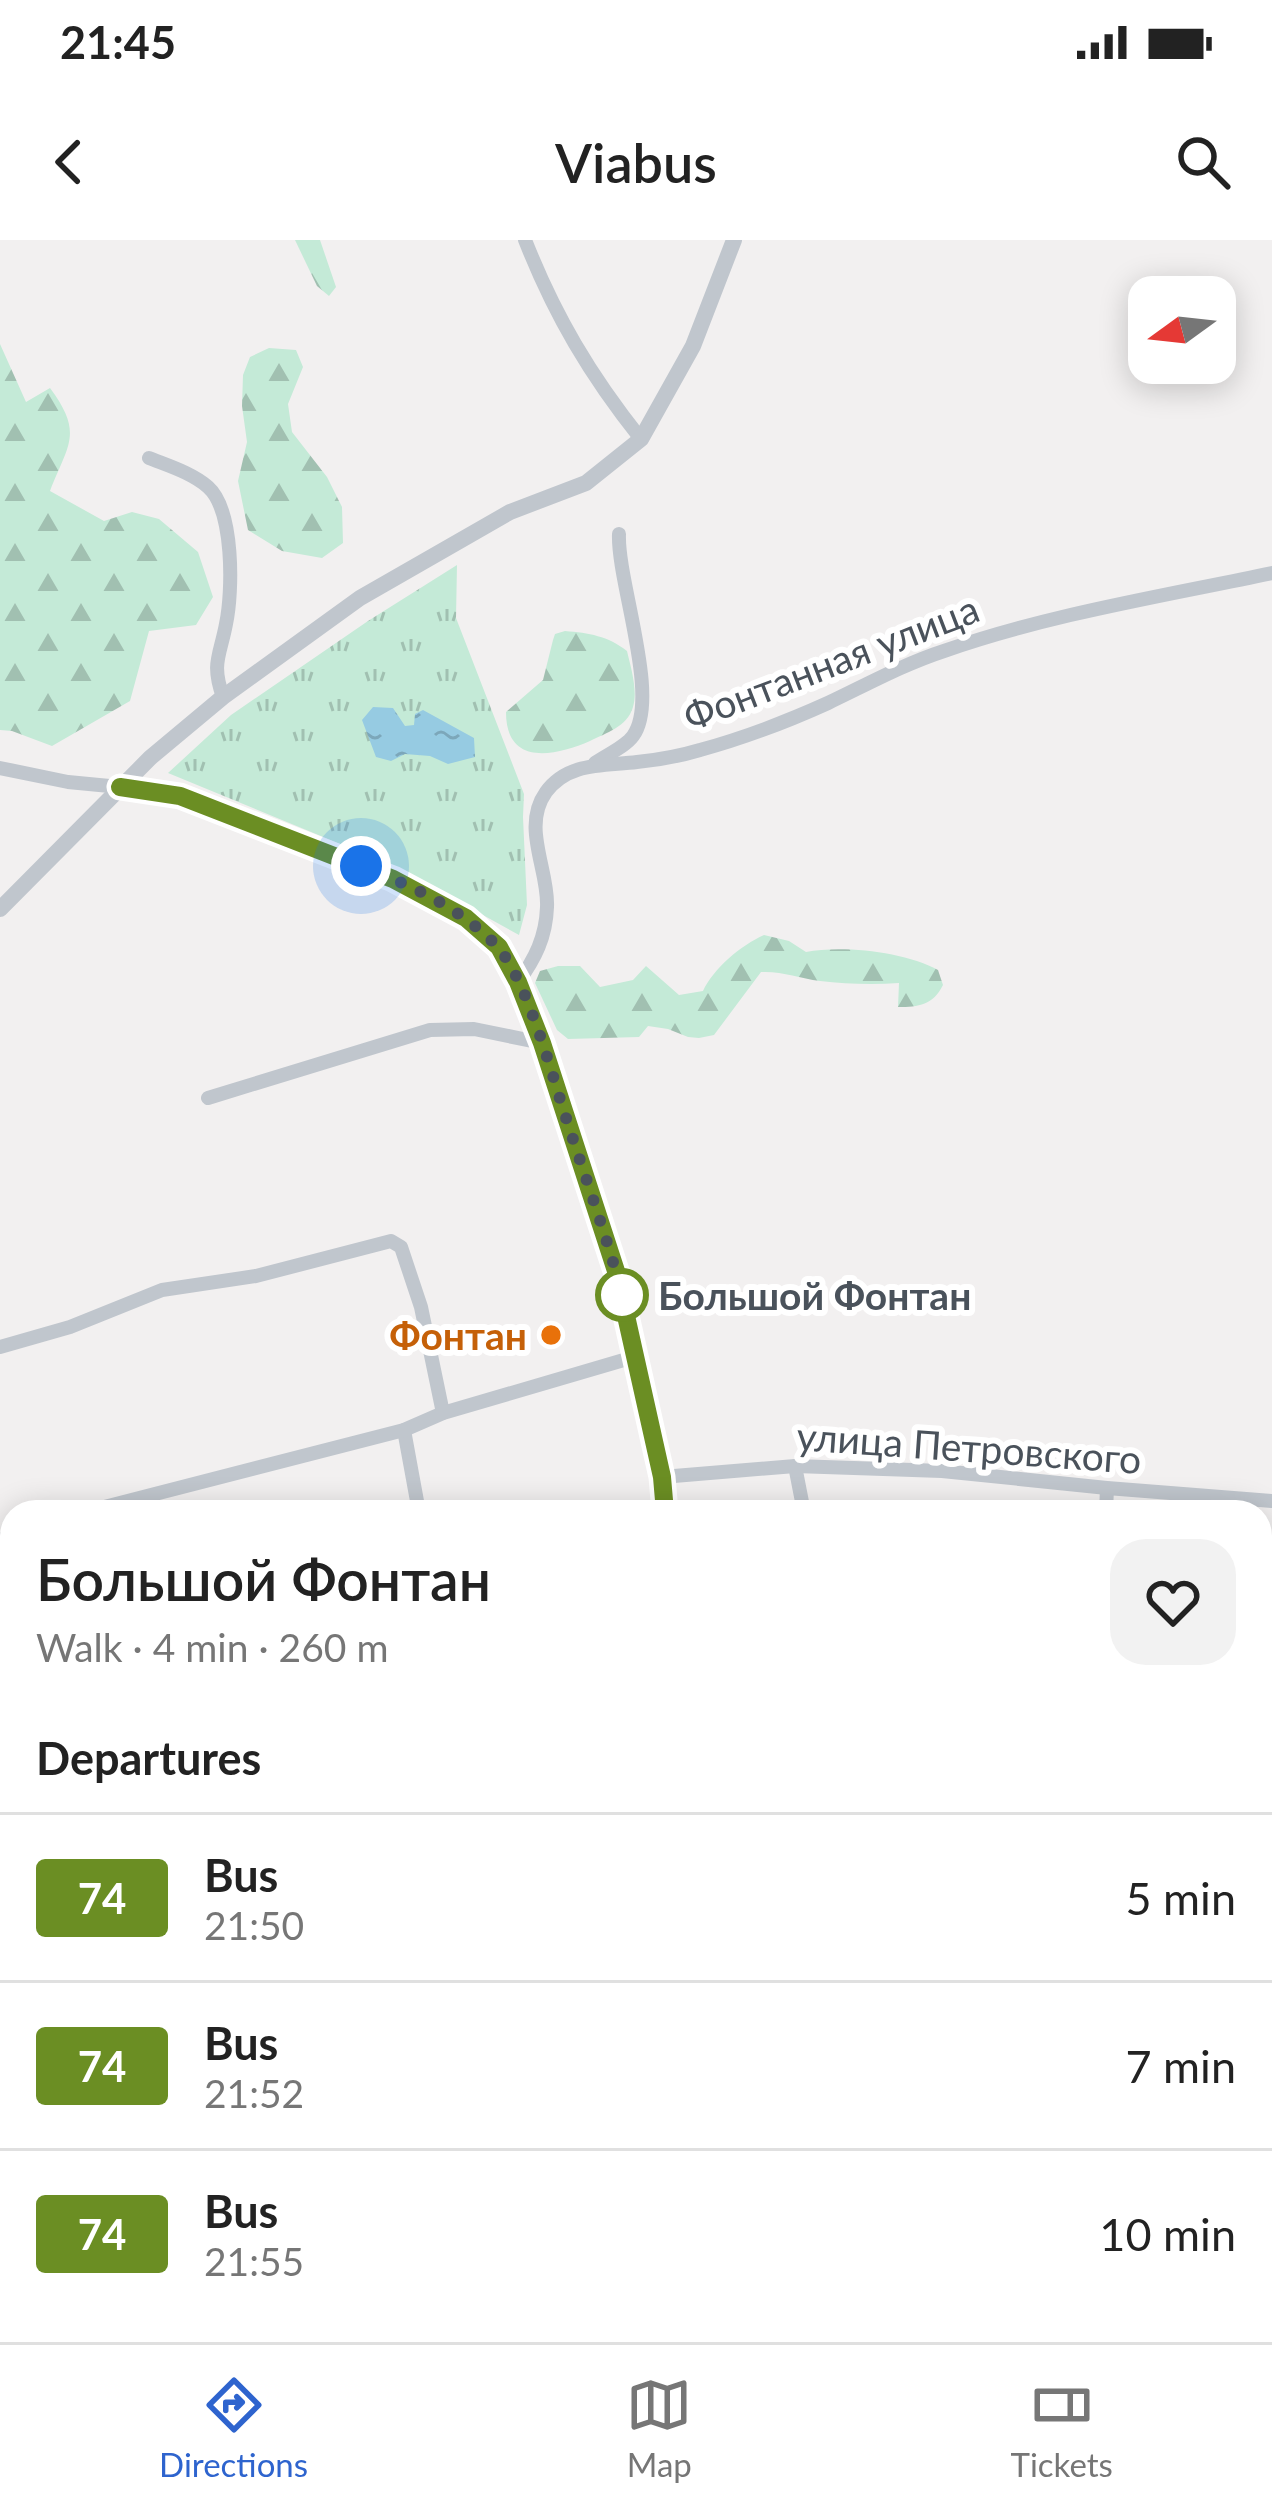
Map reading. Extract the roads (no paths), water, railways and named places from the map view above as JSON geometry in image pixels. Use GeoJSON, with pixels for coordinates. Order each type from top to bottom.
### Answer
{"type":"FeatureCollection","features":[{"type":"Feature","properties":{"kind":"street"},"geometry":{"type":"LineString","coordinates":[[525,240],[575,345],[601,389],[641,439]]}},
{"type":"Feature","properties":{"kind":"street"},"geometry":{"type":"LineString","coordinates":[[0,909],[150,758],[223,697],[360,598],[510,512],[586,483],[641,439],[693,346],[734,240]]}},
{"type":"Feature","properties":{"kind":"street"},"geometry":{"type":"LineString","coordinates":[[149,458],[211,489],[224,515],[229,590],[216,658],[223,697]]}},
{"type":"Feature","properties":{"kind":"street"},"geometry":{"type":"LineString","coordinates":[[619,534],[641,675],[633,763]]}},
{"type":"Feature","properties":{"kind":"street","name":"Фонтанная улица"},"geometry":{"type":"LineString","coordinates":[[591,765],[696,751],[757,733],[940,652],[1021,628],[1272,573]]}},
{"type":"Feature","properties":{"kind":"street"},"geometry":{"type":"LineString","coordinates":[[518,982],[534,961],[545,931],[548,904],[535,833],[540,802],[564,774],[591,765],[633,736]]}},
{"type":"Feature","properties":{"kind":"street"},"geometry":{"type":"LineString","coordinates":[[0,768],[180,796],[393,879],[466,918],[499,947],[542,1043],[616,1271],[664,1500]]}},
{"type":"Feature","properties":{"kind":"street"},"geometry":{"type":"LineString","coordinates":[[208,1098],[430,1030],[474,1029],[542,1043]]}},
{"type":"Feature","properties":{"kind":"street"},"geometry":{"type":"LineString","coordinates":[[0,1347],[70,1327],[162,1290],[256,1276],[391,1241],[401,1247],[421,1307],[443,1413]]}},
{"type":"Feature","properties":{"kind":"street"},"geometry":{"type":"LineString","coordinates":[[135,1500],[404,1430],[443,1413],[634,1357]]}},
{"type":"Feature","properties":{"kind":"street"},"geometry":{"type":"LineString","coordinates":[[404,1430],[416,1500]]}},
{"type":"Feature","properties":{"kind":"street"},"geometry":{"type":"LineString","coordinates":[[795,1466],[802,1500]]}},
{"type":"Feature","properties":{"kind":"street","name":"улица Петровского"},"geometry":{"type":"LineString","coordinates":[[662,1477],[795,1466],[942,1471],[1259,1500]]}},
{"type":"Feature","properties":{"kind":"street"},"geometry":{"type":"LineString","coordinates":[[1106,1500],[1107,1488]]}},
{"type":"Feature","properties":{"kind":"water"},"geometry":{"type":"Polygon","coordinates":[[[373,707],[393,708],[405,726],[414,725],[415,714],[423,710],[474,738],[475,757],[448,764],[430,756],[405,754],[391,761],[376,757],[362,720],[373,707]]]}},
{"type":"Feature","properties":{"kind":"place","name":"Большой Фонтан"},"geometry":{"type":"Point","coordinates":[622,1295]}},
{"type":"Feature","properties":{"kind":"place","name":"Фонтан"},"geometry":{"type":"Point","coordinates":[551,1335]}}]}
